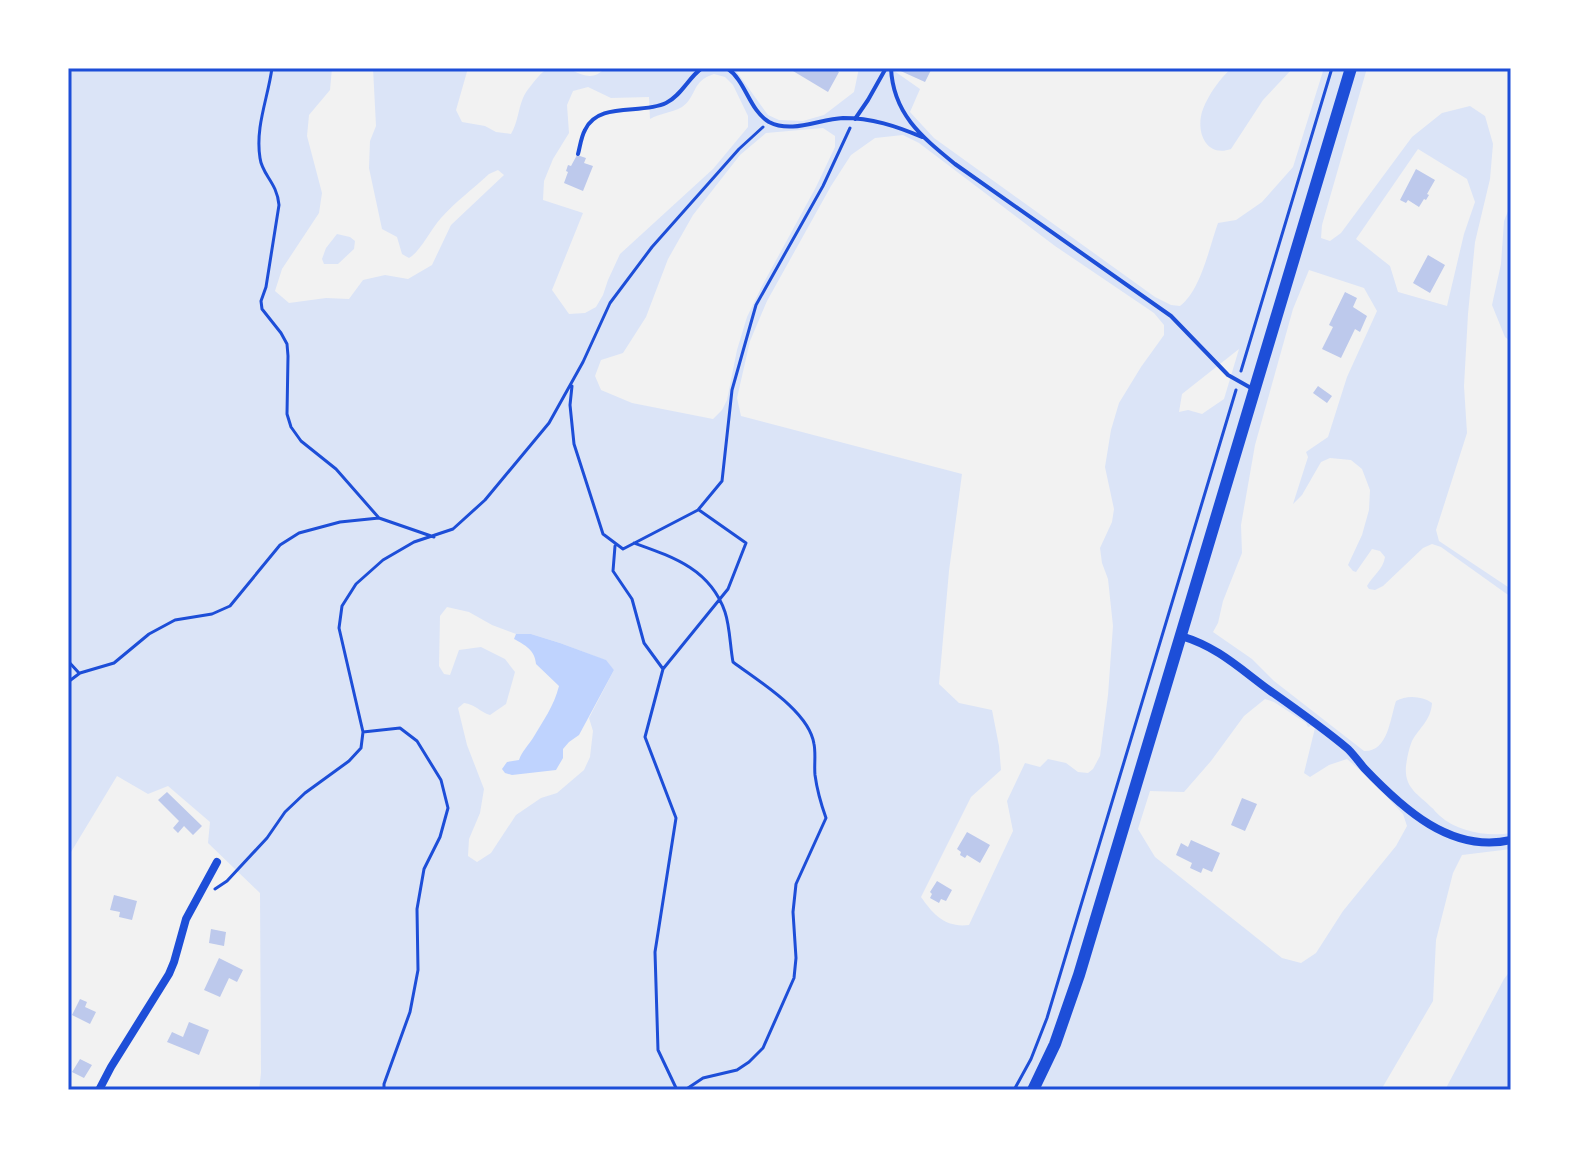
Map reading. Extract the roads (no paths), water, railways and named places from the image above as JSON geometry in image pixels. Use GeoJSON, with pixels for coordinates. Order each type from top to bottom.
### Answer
{"type":"FeatureCollection","features":[{"type":"Feature","properties":{"kind":"main road"},"geometry":{"type":"LineString","coordinates":[[1033,1090],[1064,1021],[1351,68]]}},
{"type":"Feature","properties":{"kind":"street"},"geometry":{"type":"LineString","coordinates":[[1181,636],[1199,641],[1236,663],[1327,732],[1414,815],[1442,832],[1470,842],[1511,840]]}},
{"type":"Feature","properties":{"kind":"street"},"geometry":{"type":"LineString","coordinates":[[99,1090],[169,974],[186,919],[217,862]]}},
{"type":"Feature","properties":{"kind":"lane"},"geometry":{"type":"LineString","coordinates":[[578,154],[585,130],[595,116],[660,106],[678,95],[702,68]]}},
{"type":"Feature","properties":{"kind":"lane"},"geometry":{"type":"LineString","coordinates":[[727,68],[738,77],[760,115],[782,126],[798,127],[831,119],[855,119],[903,128],[924,138]]}},
{"type":"Feature","properties":{"kind":"lane"},"geometry":{"type":"LineString","coordinates":[[855,119],[889,68]]}},
{"type":"Feature","properties":{"kind":"lane"},"geometry":{"type":"LineString","coordinates":[[889,68],[899,103],[911,125],[924,138],[955,164],[1171,316],[1223,370],[1254,389]]}},
{"type":"Feature","properties":{"kind":"water"},"geometry":{"type":"Polygon","coordinates":[[[516,634],[531,634],[560,643],[606,660],[614,670],[579,735],[563,749],[563,758],[556,770],[512,775],[502,769],[507,762],[519,760],[548,713],[559,686],[536,664],[529,648],[514,639],[516,634]]]}}]}
